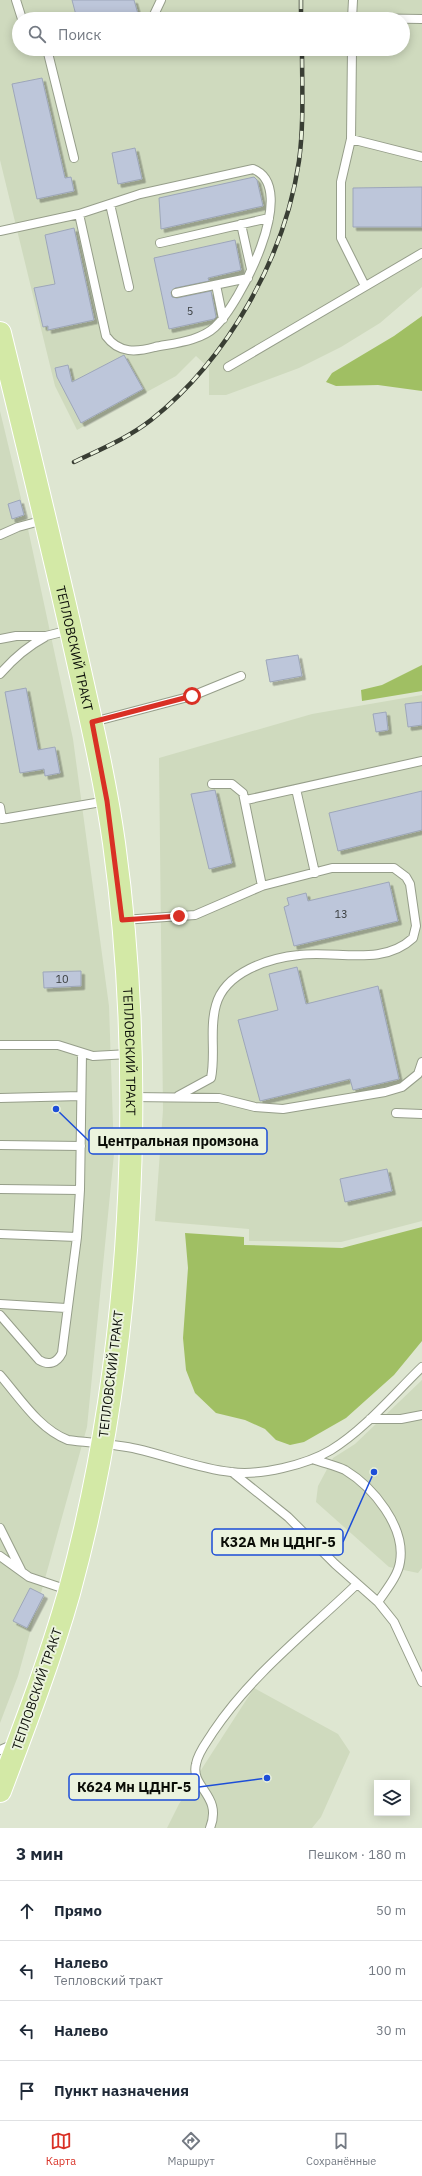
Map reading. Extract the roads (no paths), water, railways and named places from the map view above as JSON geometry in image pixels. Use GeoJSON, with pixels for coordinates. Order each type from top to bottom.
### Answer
{"type":"FeatureCollection","features":[{"type":"Feature","properties":{"kind":"main road","name":"ТЕПЛОВСКИЙ ТРАКТ"},"geometry":{"type":"LineString","coordinates":[[0,333],[46,520],[92,722],[107,801],[122,920],[130,1054],[126,1239],[117,1338],[102,1444],[88,1514],[69,1591],[44,1671],[19,1740],[1,1781]]}},
{"type":"Feature","properties":{"kind":"lane"},"geometry":{"type":"LineString","coordinates":[[16,0],[20,12]]}},
{"type":"Feature","properties":{"kind":"lane"},"geometry":{"type":"LineString","coordinates":[[155,12],[161,0]]}},
{"type":"Feature","properties":{"kind":"lane"},"geometry":{"type":"LineString","coordinates":[[352,12],[353,0]]}},
{"type":"Feature","properties":{"kind":"lane"},"geometry":{"type":"LineString","coordinates":[[410,19],[422,19]]}},
{"type":"Feature","properties":{"kind":"lane"},"geometry":{"type":"LineString","coordinates":[[49,56],[74,158]]}},
{"type":"Feature","properties":{"kind":"lane"},"geometry":{"type":"LineString","coordinates":[[352,56],[351,139],[341,182],[341,238],[365,286]]}},
{"type":"Feature","properties":{"kind":"lane"},"geometry":{"type":"LineString","coordinates":[[351,139],[422,157]]}},
{"type":"Feature","properties":{"kind":"lane"},"geometry":{"type":"LineString","coordinates":[[0,231],[79,214],[140,194],[253,169],[260,172],[268,182],[271,199],[269,218],[250,274],[223,319],[208,333],[138,352],[130,351],[114,345],[106,336],[103,328],[79,214]]}},
{"type":"Feature","properties":{"kind":"lane"},"geometry":{"type":"LineString","coordinates":[[110,204],[129,287]]}},
{"type":"Feature","properties":{"kind":"lane"},"geometry":{"type":"LineString","coordinates":[[160,243],[269,218]]}},
{"type":"Feature","properties":{"kind":"lane"},"geometry":{"type":"LineString","coordinates":[[241,224],[250,274]]}},
{"type":"Feature","properties":{"kind":"lane"},"geometry":{"type":"LineString","coordinates":[[228,367],[422,253]]}},
{"type":"Feature","properties":{"kind":"lane"},"geometry":{"type":"LineString","coordinates":[[176,293],[216,284],[250,274]]}},
{"type":"Feature","properties":{"kind":"lane"},"geometry":{"type":"LineString","coordinates":[[216,284],[223,319]]}},
{"type":"Feature","properties":{"kind":"lane"},"geometry":{"type":"LineString","coordinates":[[0,535],[18,527],[46,520]]}},
{"type":"Feature","properties":{"kind":"lane"},"geometry":{"type":"LineString","coordinates":[[0,639],[22,635],[46,636],[71,630]]}},
{"type":"Feature","properties":{"kind":"lane"},"geometry":{"type":"LineString","coordinates":[[0,674],[32,644],[46,636]]}},
{"type":"Feature","properties":{"kind":"lane"},"geometry":{"type":"LineString","coordinates":[[92,722],[192,696],[241,676]]}},
{"type":"Feature","properties":{"kind":"lane"},"geometry":{"type":"LineString","coordinates":[[246,800],[422,761]]}},
{"type":"Feature","properties":{"kind":"lane"},"geometry":{"type":"LineString","coordinates":[[212,784],[232,784],[241,790],[246,800],[262,886]]}},
{"type":"Feature","properties":{"kind":"lane"},"geometry":{"type":"LineString","coordinates":[[296,789],[315,873]]}},
{"type":"Feature","properties":{"kind":"lane"},"geometry":{"type":"LineString","coordinates":[[0,807],[1,820],[107,801]]}},
{"type":"Feature","properties":{"kind":"lane"},"geometry":{"type":"LineString","coordinates":[[122,920],[195,915],[262,886],[341,867],[394,868],[406,877],[412,893],[416,926],[413,938],[398,950],[373,954],[337,956],[300,955],[260,965],[243,972],[230,982],[220,994],[216,1006],[214,1067],[211,1078],[178,1096]]}},
{"type":"Feature","properties":{"kind":"lane"},"geometry":{"type":"LineString","coordinates":[[0,1045],[58,1045],[97,1056],[130,1054]]}},
{"type":"Feature","properties":{"kind":"lane"},"geometry":{"type":"LineString","coordinates":[[0,1315],[39,1360],[45,1364],[59,1358],[62,1353],[66,1308],[77,1237],[80,1190],[82,1053]]}},
{"type":"Feature","properties":{"kind":"lane"},"geometry":{"type":"LineString","coordinates":[[130,1097],[178,1096],[219,1098],[255,1107],[284,1109],[385,1092],[402,1087],[418,1074],[422,1062]]}},
{"type":"Feature","properties":{"kind":"lane"},"geometry":{"type":"LineString","coordinates":[[0,1098],[81,1096]]}},
{"type":"Feature","properties":{"kind":"lane"},"geometry":{"type":"LineString","coordinates":[[396,1113],[422,1114]]}},
{"type":"Feature","properties":{"kind":"lane"},"geometry":{"type":"LineString","coordinates":[[0,1145],[81,1146]]}},
{"type":"Feature","properties":{"kind":"lane"},"geometry":{"type":"LineString","coordinates":[[0,1189],[80,1190]]}},
{"type":"Feature","properties":{"kind":"lane"},"geometry":{"type":"LineString","coordinates":[[0,1234],[77,1237]]}},
{"type":"Feature","properties":{"kind":"lane"},"geometry":{"type":"LineString","coordinates":[[0,1304],[66,1308]]}},
{"type":"Feature","properties":{"kind":"lane"},"geometry":{"type":"LineString","coordinates":[[0,1375],[49,1429],[68,1440],[135,1449],[232,1472],[265,1471],[289,1466],[313,1459],[330,1451],[370,1419],[422,1367]]}},
{"type":"Feature","properties":{"kind":"lane"},"geometry":{"type":"LineString","coordinates":[[370,1419],[401,1419],[422,1415]]}},
{"type":"Feature","properties":{"kind":"lane"},"geometry":{"type":"LineString","coordinates":[[313,1459],[344,1470],[356,1478],[367,1487],[391,1517],[399,1537],[400,1562],[397,1573],[378,1602]]}},
{"type":"Feature","properties":{"kind":"lane"},"geometry":{"type":"LineString","coordinates":[[232,1472],[288,1517],[357,1584],[378,1602],[394,1622],[422,1682]]}},
{"type":"Feature","properties":{"kind":"lane"},"geometry":{"type":"LineString","coordinates":[[0,1528],[23,1573]]}},
{"type":"Feature","properties":{"kind":"lane"},"geometry":{"type":"LineString","coordinates":[[0,1556],[23,1573],[47,1584],[69,1591]]}},
{"type":"Feature","properties":{"kind":"lane"},"geometry":{"type":"LineString","coordinates":[[210,1828],[214,1810],[195,1774],[196,1762],[205,1745],[227,1711],[243,1692],[291,1644],[357,1584]]}},
{"type":"Feature","properties":{"kind":"lane"},"geometry":{"type":"LineString","coordinates":[[0,1750],[19,1740]]}},
{"type":"Feature","properties":{"kind":"railway"},"geometry":{"type":"LineString","coordinates":[[301,0],[301,12]]}},
{"type":"Feature","properties":{"kind":"railway"},"geometry":{"type":"LineString","coordinates":[[74,462],[133,432],[151,420],[179,395],[205,367],[228,337],[249,304],[281,233],[292,197],[299,161],[302,133],[302,56]]}},
{"type":"Feature","properties":{"kind":"place","name":"Центральная промзона"},"geometry":{"type":"Point","coordinates":[56,1109]}},
{"type":"Feature","properties":{"kind":"place","name":"К32А Мн ЦДНГ-5"},"geometry":{"type":"Point","coordinates":[374,1472]}},
{"type":"Feature","properties":{"kind":"place","name":"К624 Мн ЦДНГ-5"},"geometry":{"type":"Point","coordinates":[267,1778]}}]}
